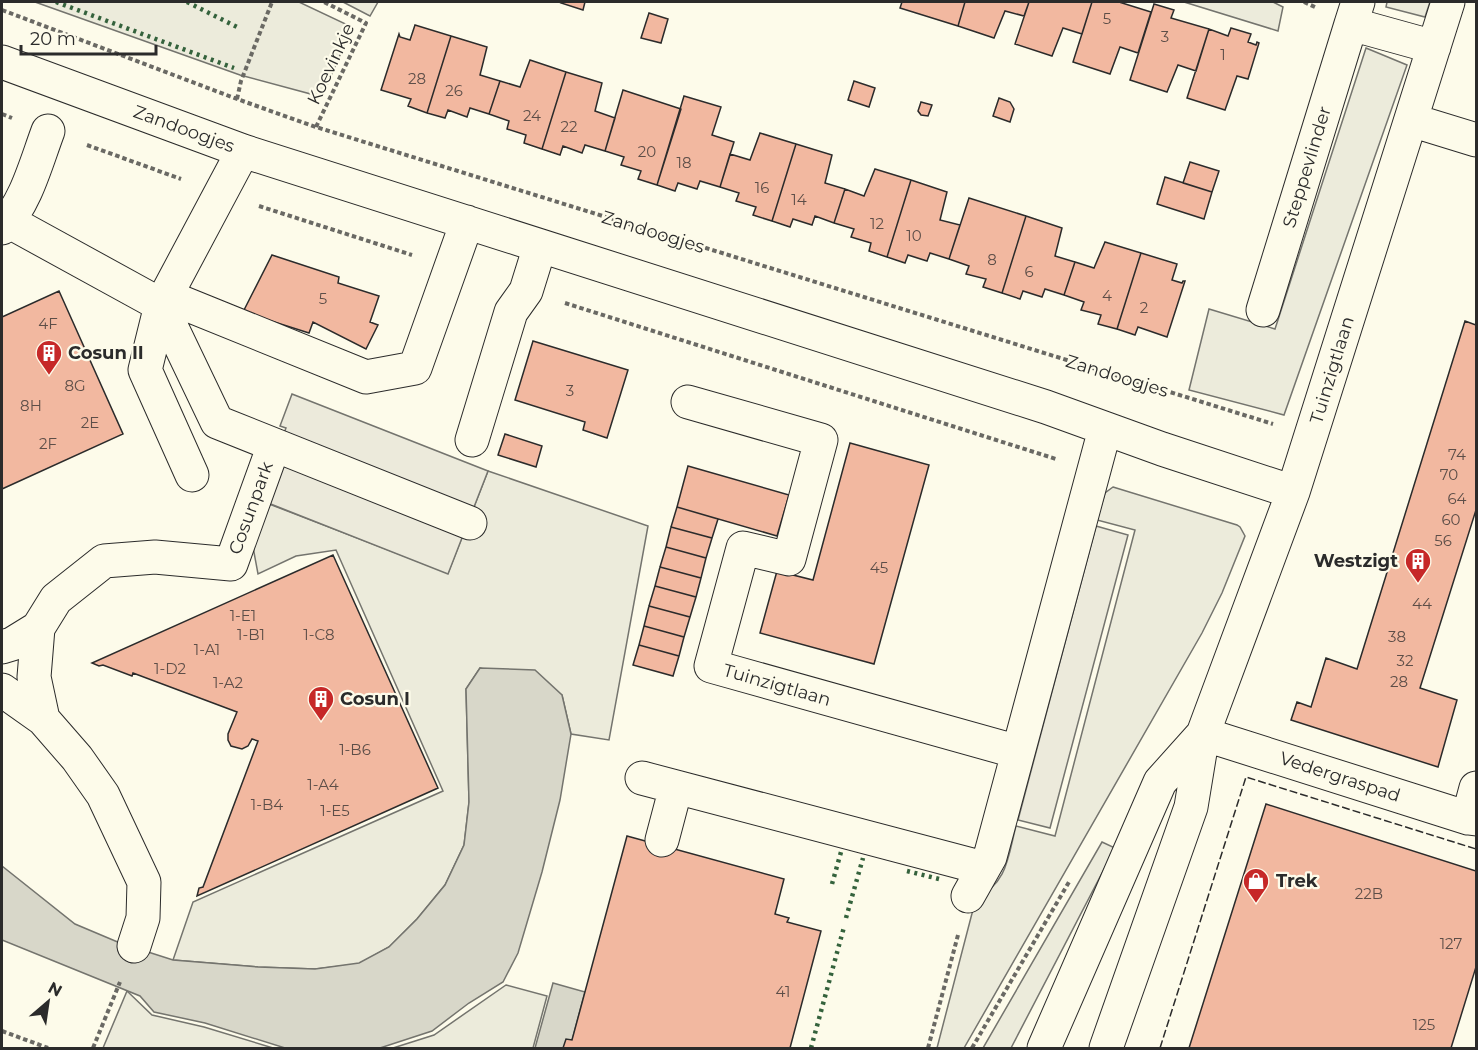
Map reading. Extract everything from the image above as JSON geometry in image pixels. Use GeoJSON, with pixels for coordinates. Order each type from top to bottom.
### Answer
{"type":"FeatureCollection","features":[{"type":"Feature","properties":{"kind":"street","name":"Tuinzigtlaan"},"geometry":{"type":"LineString","coordinates":[[1106,1048],[1191,807],[1203,734],[1293,492],[1448,2]]}},
{"type":"Feature","properties":{"kind":"street","name":"Steppevlinder"},"geometry":{"type":"LineString","coordinates":[[1263,310],[1354,13],[1434,47]]}},
{"type":"Feature","properties":{"kind":"street","name":"Zandoogjes"},"geometry":{"type":"LineString","coordinates":[[2,62],[243,151],[1046,407],[1293,492]]}},
{"type":"Feature","properties":{"kind":"street"},"geometry":{"type":"LineString","coordinates":[[1411,120],[1476,140]]}},
{"type":"Feature","properties":{"kind":"street"},"geometry":{"type":"LineString","coordinates":[[48,130],[29,183],[5,225],[164,301],[366,377],[415,368],[467,222]]}},
{"type":"Feature","properties":{"kind":"street"},"geometry":{"type":"LineString","coordinates":[[192,476],[145,370],[164,301],[243,151]]}},
{"type":"Feature","properties":{"kind":"street"},"geometry":{"type":"LineString","coordinates":[[472,440],[511,312],[526,291],[540,246]]}},
{"type":"Feature","properties":{"kind":"street","name":"Cosunpark"},"geometry":{"type":"LineString","coordinates":[[164,301],[217,422],[470,523]]}},
{"type":"Feature","properties":{"kind":"street","name":"Tuinzigtlaan"},"geometry":{"type":"LineString","coordinates":[[688,402],[822,440],[789,559],[743,548],[711,666],[1018,752]]}},
{"type":"Feature","properties":{"kind":"street"},"geometry":{"type":"LineString","coordinates":[[642,777],[976,882],[990,857],[1105,429]]}},
{"type":"Feature","properties":{"kind":"street","name":"Cosunpark"},"geometry":{"type":"LineString","coordinates":[[2,647],[12,644],[38,628],[56,599],[104,561],[155,558],[231,564],[274,445]]}},
{"type":"Feature","properties":{"kind":"street","name":"Cosunpark"},"geometry":{"type":"LineString","coordinates":[[38,628],[34,677],[42,719]]}},
{"type":"Feature","properties":{"kind":"street"},"geometry":{"type":"LineString","coordinates":[[2,690],[42,719],[77,758],[103,795],[144,882],[143,918],[134,946]]}},
{"type":"Feature","properties":{"kind":"street","name":"Tuinzigtlaan"},"geometry":{"type":"LineString","coordinates":[[1044,1048],[1160,782],[1203,734]]}},
{"type":"Feature","properties":{"kind":"street","name":"Vedergraspad"},"geometry":{"type":"LineString","coordinates":[[1203,734],[1474,808]]}},
{"type":"Feature","properties":{"kind":"street"},"geometry":{"type":"LineString","coordinates":[[662,840],[676,787]]}},
{"type":"Feature","properties":{"kind":"path"},"geometry":{"type":"LineString","coordinates":[[237,99],[241,81],[272,2]]}},
{"type":"Feature","properties":{"kind":"path","name":"Koevinkje"},"geometry":{"type":"LineString","coordinates":[[316,127],[366,23],[324,2]]}},
{"type":"Feature","properties":{"kind":"path","name":"Zandoogjes"},"geometry":{"type":"LineString","coordinates":[[2,10],[316,127],[1311,436]]}},
{"type":"Feature","properties":{"kind":"path"},"geometry":{"type":"LineString","coordinates":[[2,114],[220,193],[452,268]]}},
{"type":"Feature","properties":{"kind":"path"},"geometry":{"type":"LineString","coordinates":[[526,291],[1093,470]]}},
{"type":"Feature","properties":{"kind":"path"},"geometry":{"type":"LineString","coordinates":[[928,1048],[976,882]]}},
{"type":"Feature","properties":{"kind":"path"},"geometry":{"type":"LineString","coordinates":[[93,1048],[112,1002]]}},
{"type":"Feature","properties":{"kind":"path"},"geometry":{"type":"LineString","coordinates":[[2,1031],[48,1048]]}},
{"type":"Feature","properties":{"kind":"shaded area"},"geometry":{"type":"Polygon","coordinates":[[[35,2],[299,2],[352,27],[322,97],[240,75],[35,2]]]}},
{"type":"Feature","properties":{"kind":"shaded area"},"geometry":{"type":"Polygon","coordinates":[[[343,2],[378,2],[370,16],[343,2]]]}},
{"type":"Feature","properties":{"kind":"shaded area"},"geometry":{"type":"Polygon","coordinates":[[[1184,2],[1273,2],[1283,7],[1278,31],[1184,2]]]}},
{"type":"Feature","properties":{"kind":"shaded area"},"geometry":{"type":"Polygon","coordinates":[[[1387,2],[1430,2],[1425,17],[1386,7],[1387,2]]]}},
{"type":"Feature","properties":{"kind":"shaded area"},"geometry":{"type":"Polygon","coordinates":[[[1366,48],[1407,65],[1284,415],[1189,390],[1209,309],[1275,329],[1366,48]]]}},
{"type":"Feature","properties":{"kind":"shaded area"},"geometry":{"type":"Polygon","coordinates":[[[292,394],[488,471],[448,574],[258,499],[286,428],[280,426],[292,394]]]}},
{"type":"Feature","properties":{"kind":"shaded area"},"geometry":{"type":"Polygon","coordinates":[[[488,471],[648,526],[609,740],[571,734],[562,695],[480,668],[466,689],[469,802],[464,845],[445,885],[417,919],[389,947],[359,964],[315,969],[173,960],[193,902],[443,791],[336,550],[296,556],[258,574],[253,547],[264,502],[448,573],[488,471]]]}},
{"type":"Feature","properties":{"kind":"shaded area"},"geometry":{"type":"Polygon","coordinates":[[[1113,487],[1237,525],[1245,536],[1222,593],[1202,633],[964,1048],[937,1048],[976,898],[987,892],[1001,877],[1016,826],[1055,836],[1135,530],[1097,520],[1105,493],[1113,487]]]}},
{"type":"Feature","properties":{"kind":"shaded area"},"geometry":{"type":"Polygon","coordinates":[[[1096,526],[1128,535],[1050,828],[1018,820],[1096,526]]]}},
{"type":"Feature","properties":{"kind":"shaded area"},"geometry":{"type":"Polygon","coordinates":[[[480,668],[535,670],[562,695],[571,734],[560,800],[518,953],[503,982],[469,1003],[432,1031],[380,1048],[285,1048],[205,1023],[154,1012],[140,996],[2,940],[2,866],[75,924],[120,943],[173,960],[315,969],[359,963],[389,947],[417,919],[445,885],[464,845],[469,802],[466,689],[480,668]]]}},
{"type":"Feature","properties":{"kind":"shaded area"},"geometry":{"type":"Polygon","coordinates":[[[1102,842],[1115,848],[1011,1048],[983,1048],[1102,842]]]}},
{"type":"Feature","properties":{"kind":"shaded area"},"geometry":{"type":"Polygon","coordinates":[[[553,983],[585,992],[570,1048],[535,1048],[553,983]]]}},
{"type":"Feature","properties":{"kind":"shaded area"},"geometry":{"type":"Polygon","coordinates":[[[506,985],[547,996],[533,1048],[393,1048],[434,1035],[506,985]]]}},
{"type":"Feature","properties":{"kind":"shaded area"},"geometry":{"type":"Polygon","coordinates":[[[127,991],[152,1015],[204,1027],[273,1048],[103,1048],[127,991]]]}},
{"type":"Feature","properties":{"kind":"building"},"geometry":{"type":"Polygon","coordinates":[[[562,2],[585,2],[583,10],[562,2]]]}},
{"type":"Feature","properties":{"kind":"building"},"geometry":{"type":"Polygon","coordinates":[[[902,2],[965,2],[958,26],[900,8],[902,2]]]}},
{"type":"Feature","properties":{"kind":"building"},"geometry":{"type":"Polygon","coordinates":[[[965,2],[1029,2],[1024,16],[1005,11],[994,38],[958,26],[965,2]]]}},
{"type":"Feature","properties":{"kind":"building"},"geometry":{"type":"Polygon","coordinates":[[[1029,2],[1092,2],[1082,34],[1063,28],[1052,56],[1015,44],[1029,2]]]}},
{"type":"Feature","properties":{"kind":"building"},"geometry":{"type":"Polygon","coordinates":[[[1092,2],[1119,2],[1151,12],[1138,53],[1120,47],[1110,74],[1073,62],[1092,2]]]}},
{"type":"Feature","properties":{"kind":"building"},"geometry":{"type":"Polygon","coordinates":[[[1154,4],[1174,10],[1171,18],[1209,29],[1196,71],[1178,65],[1167,92],[1130,80],[1154,4]]]}},
{"type":"Feature","properties":{"kind":"building"},"geometry":{"type":"Polygon","coordinates":[[[649,13],[668,19],[661,43],[641,38],[649,13]]]}},
{"type":"Feature","properties":{"kind":"building"},"geometry":{"type":"Polygon","coordinates":[[[415,25],[451,36],[427,113],[408,106],[411,99],[381,90],[399,34],[400,37],[410,40],[415,25]]]}},
{"type":"Feature","properties":{"kind":"building"},"geometry":{"type":"Polygon","coordinates":[[[1231,28],[1251,34],[1248,42],[1256,45],[1257,42],[1259,43],[1248,79],[1237,76],[1225,110],[1187,98],[1209,29],[1228,36],[1231,28]]]}},
{"type":"Feature","properties":{"kind":"building"},"geometry":{"type":"Polygon","coordinates":[[[451,36],[487,47],[480,75],[500,81],[489,114],[470,108],[467,117],[448,110],[445,118],[427,113],[451,36]]]}},
{"type":"Feature","properties":{"kind":"building"},"geometry":{"type":"Polygon","coordinates":[[[530,60],[566,72],[542,149],[524,143],[526,135],[507,129],[509,121],[489,114],[500,81],[520,87],[530,60]]]}},
{"type":"Feature","properties":{"kind":"building"},"geometry":{"type":"Polygon","coordinates":[[[566,72],[602,83],[595,111],[615,118],[605,151],[585,145],[582,153],[563,146],[560,155],[542,149],[566,72]]]}},
{"type":"Feature","properties":{"kind":"building"},"geometry":{"type":"Polygon","coordinates":[[[854,81],[875,88],[869,107],[848,100],[854,81]]]}},
{"type":"Feature","properties":{"kind":"building"},"geometry":{"type":"Polygon","coordinates":[[[623,90],[681,109],[657,185],[638,179],[641,171],[621,165],[624,157],[605,151],[623,90]]]}},
{"type":"Feature","properties":{"kind":"building"},"geometry":{"type":"Polygon","coordinates":[[[684,96],[721,107],[712,135],[734,142],[720,187],[700,181],[697,189],[678,183],[675,191],[657,185],[684,96]]]}},
{"type":"Feature","properties":{"kind":"building"},"geometry":{"type":"Polygon","coordinates":[[[999,98],[1010,102],[1014,109],[1010,122],[993,116],[999,98]]]}},
{"type":"Feature","properties":{"kind":"building"},"geometry":{"type":"Polygon","coordinates":[[[921,102],[932,105],[928,116],[921,115],[918,111],[921,102]]]}},
{"type":"Feature","properties":{"kind":"building"},"geometry":{"type":"Polygon","coordinates":[[[760,133],[796,144],[772,221],[753,215],[756,207],[736,201],[739,193],[720,187],[730,154],[750,160],[760,133]]]}},
{"type":"Feature","properties":{"kind":"building"},"geometry":{"type":"Polygon","coordinates":[[[796,144],[832,155],[825,183],[845,189],[834,223],[815,216],[812,225],[793,219],[790,227],[772,221],[796,144]]]}},
{"type":"Feature","properties":{"kind":"building"},"geometry":{"type":"Polygon","coordinates":[[[1190,162],[1219,171],[1212,192],[1183,183],[1190,162]]]}},
{"type":"Feature","properties":{"kind":"building"},"geometry":{"type":"Polygon","coordinates":[[[875,169],[911,180],[887,257],[869,251],[871,243],[851,237],[854,229],[834,223],[845,189],[864,196],[875,169]]]}},
{"type":"Feature","properties":{"kind":"building"},"geometry":{"type":"Polygon","coordinates":[[[1165,177],[1212,192],[1204,219],[1157,204],[1165,177]]]}},
{"type":"Feature","properties":{"kind":"building"},"geometry":{"type":"Polygon","coordinates":[[[911,180],[947,192],[940,220],[960,225],[949,259],[930,253],[927,261],[908,255],[905,263],[887,257],[911,180]]]}},
{"type":"Feature","properties":{"kind":"building"},"geometry":{"type":"Polygon","coordinates":[[[969,198],[1026,216],[1002,293],[983,287],[986,279],[966,274],[969,266],[949,259],[969,198]]]}},
{"type":"Feature","properties":{"kind":"building"},"geometry":{"type":"Polygon","coordinates":[[[1026,216],[1062,228],[1055,256],[1075,262],[1064,295],[1045,289],[1042,297],[1023,291],[1020,299],[1002,293],[1026,216]]]}},
{"type":"Feature","properties":{"kind":"building"},"geometry":{"type":"Polygon","coordinates":[[[1105,242],[1141,253],[1117,329],[1098,324],[1101,315],[1081,310],[1084,302],[1064,295],[1075,262],[1094,268],[1105,242]]]}},
{"type":"Feature","properties":{"kind":"building"},"geometry":{"type":"Polygon","coordinates":[[[1141,253],[1177,264],[1172,280],[1182,283],[1185,281],[1167,337],[1138,327],[1135,335],[1117,329],[1141,253]]]}},
{"type":"Feature","properties":{"kind":"building"},"geometry":{"type":"Polygon","coordinates":[[[272,255],[339,277],[338,283],[379,296],[370,322],[378,325],[366,349],[313,322],[309,333],[243,312],[272,255]]]}},
{"type":"Feature","properties":{"kind":"building","name":"Cosun II"},"geometry":{"type":"Polygon","coordinates":[[[59,291],[123,434],[2,489],[2,317],[59,291]]]}},
{"type":"Feature","properties":{"kind":"building","name":"Westzigt"},"geometry":{"type":"Polygon","coordinates":[[[1465,321],[1476,325],[1476,510],[1420,688],[1457,700],[1438,767],[1291,720],[1297,702],[1311,707],[1326,658],[1357,669],[1465,321]]]}},
{"type":"Feature","properties":{"kind":"building"},"geometry":{"type":"Polygon","coordinates":[[[533,341],[628,370],[607,438],[583,430],[585,422],[515,400],[533,341]]]}},
{"type":"Feature","properties":{"kind":"building"},"geometry":{"type":"Polygon","coordinates":[[[505,434],[542,446],[536,467],[498,455],[505,434]]]}},
{"type":"Feature","properties":{"kind":"building"},"geometry":{"type":"Polygon","coordinates":[[[850,443],[929,465],[874,664],[760,633],[777,571],[813,580],[850,443]]]}},
{"type":"Feature","properties":{"kind":"building"},"geometry":{"type":"Polygon","coordinates":[[[688,466],[789,495],[777,536],[677,507],[688,466]]]}},
{"type":"Feature","properties":{"kind":"building"},"geometry":{"type":"Polygon","coordinates":[[[677,507],[718,519],[712,538],[671,527],[677,507]]]}},
{"type":"Feature","properties":{"kind":"building"},"geometry":{"type":"Polygon","coordinates":[[[671,527],[712,538],[706,558],[666,547],[671,527]]]}},
{"type":"Feature","properties":{"kind":"building"},"geometry":{"type":"Polygon","coordinates":[[[666,547],[706,558],[701,578],[660,567],[666,547]]]}},
{"type":"Feature","properties":{"kind":"building","name":"Cosun I"},"geometry":{"type":"Polygon","coordinates":[[[333,555],[438,788],[197,896],[199,888],[203,887],[258,741],[252,739],[248,746],[242,749],[231,746],[228,734],[237,712],[133,673],[132,676],[92,663],[333,555]]]}},
{"type":"Feature","properties":{"kind":"building"},"geometry":{"type":"Polygon","coordinates":[[[660,567],[701,578],[696,597],[655,586],[660,567]]]}},
{"type":"Feature","properties":{"kind":"building"},"geometry":{"type":"Polygon","coordinates":[[[655,586],[696,597],[690,617],[649,606],[655,586]]]}},
{"type":"Feature","properties":{"kind":"building"},"geometry":{"type":"Polygon","coordinates":[[[649,606],[690,617],[684,637],[644,626],[649,606]]]}},
{"type":"Feature","properties":{"kind":"building"},"geometry":{"type":"Polygon","coordinates":[[[644,626],[684,637],[679,656],[639,645],[644,626]]]}},
{"type":"Feature","properties":{"kind":"building"},"geometry":{"type":"Polygon","coordinates":[[[639,645],[679,656],[673,676],[633,665],[639,645]]]}},
{"type":"Feature","properties":{"kind":"building"},"geometry":{"type":"Polygon","coordinates":[[[1266,804],[1476,871],[1476,967],[1451,1048],[1189,1048],[1266,804]]]}},
{"type":"Feature","properties":{"kind":"building"},"geometry":{"type":"Polygon","coordinates":[[[627,836],[784,879],[775,914],[789,918],[787,922],[821,931],[790,1048],[563,1048],[566,1039],[572,1040],[627,836]]]}},
{"type":"Feature","properties":{"kind":"hedge"},"geometry":{"type":"LineString","coordinates":[[56,2],[234,68]]}},
{"type":"Feature","properties":{"kind":"hedge"},"geometry":{"type":"LineString","coordinates":[[187,2],[239,28]]}},
{"type":"Feature","properties":{"kind":"hedge"},"geometry":{"type":"LineString","coordinates":[[832,884],[841,852]]}},
{"type":"Feature","properties":{"kind":"hedge"},"geometry":{"type":"LineString","coordinates":[[846,918],[863,858]]}},
{"type":"Feature","properties":{"kind":"hedge"},"geometry":{"type":"LineString","coordinates":[[907,871],[939,879]]}},
{"type":"Feature","properties":{"kind":"hedge"},"geometry":{"type":"LineString","coordinates":[[811,1048],[844,927]]}},
{"type":"Feature","properties":{"kind":"fence"},"geometry":{"type":"LineString","coordinates":[[1160,1048],[1246,777],[1476,849]]}},
{"type":"Feature","properties":{"kind":"place","name":"Cosun II"},"geometry":{"type":"Point","coordinates":[49,376]}},
{"type":"Feature","properties":{"kind":"place","name":"Westzigt"},"geometry":{"type":"Point","coordinates":[1418,584]}},
{"type":"Feature","properties":{"kind":"place","name":"Cosun I"},"geometry":{"type":"Point","coordinates":[321,722]}},
{"type":"Feature","properties":{"kind":"place","name":"Trek"},"geometry":{"type":"Point","coordinates":[1256,904]}}]}
